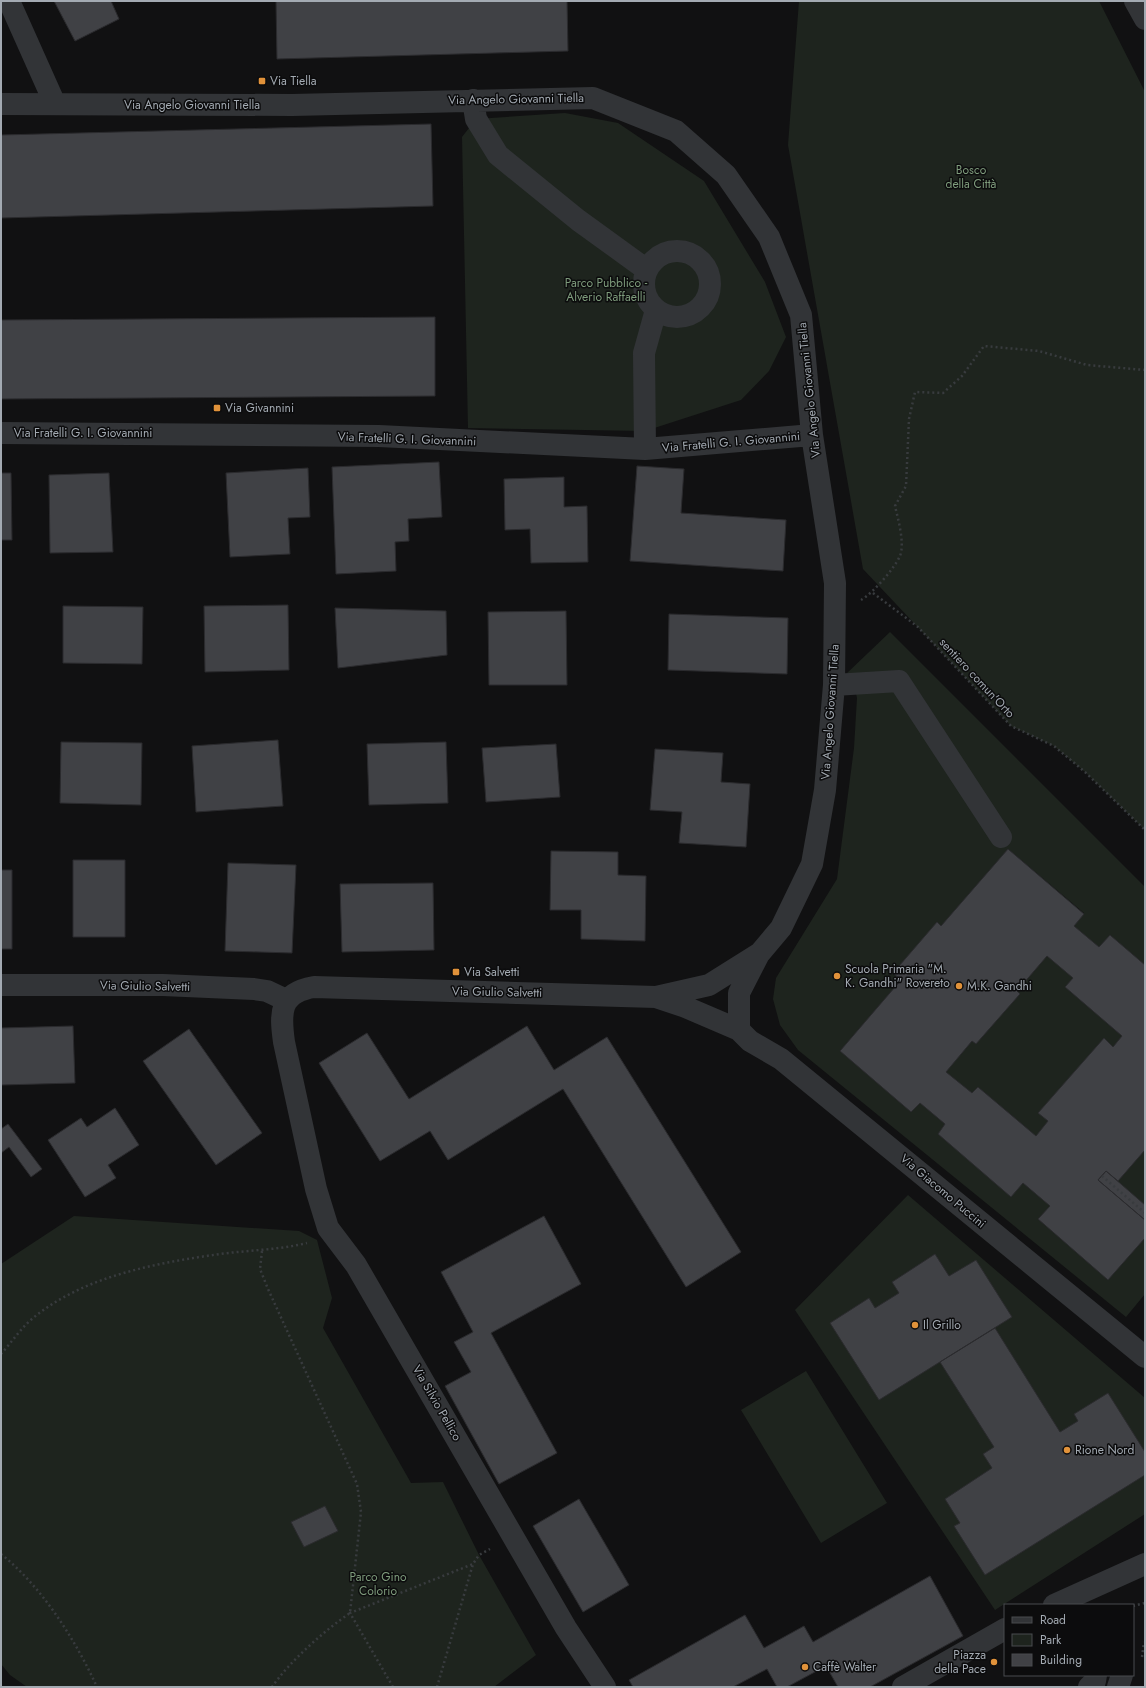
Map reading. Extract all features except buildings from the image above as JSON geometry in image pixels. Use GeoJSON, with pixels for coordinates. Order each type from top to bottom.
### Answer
{"type":"FeatureCollection","features":[{"type":"Feature","properties":{"kind":"street"},"geometry":{"type":"LineString","coordinates":[[9,1],[55,104]]}},
{"type":"Feature","properties":{"kind":"street"},"geometry":{"type":"LineString","coordinates":[[1135,1],[1145,19]]}},
{"type":"Feature","properties":{"kind":"street","name":"Via Angelo Giovanni Tiella"},"geometry":{"type":"LineString","coordinates":[[1,104],[292,105],[593,98],[676,131],[726,175],[769,237],[801,315],[812,435],[835,583],[834,685],[825,790],[812,864],[781,928],[760,953],[709,985]]}},
{"type":"Feature","properties":{"kind":"street"},"geometry":{"type":"LineString","coordinates":[[473,100],[476,119],[498,155],[578,220],[647,270]]}},
{"type":"Feature","properties":{"kind":"street"},"geometry":{"type":"LineString","coordinates":[[675,251],[687,252],[698,258],[704,265],[709,276],[710,290],[707,299],[701,307],[691,314],[676,318],[664,315],[656,310],[647,298],[644,287],[647,270],[655,260],[665,254],[675,251]]}},
{"type":"Feature","properties":{"kind":"street"},"geometry":{"type":"LineString","coordinates":[[645,449],[644,353],[656,310]]}},
{"type":"Feature","properties":{"kind":"street","name":"Via Fratelli G. I. Giovannini"},"geometry":{"type":"LineString","coordinates":[[1,433],[379,436],[645,449],[812,435]]}},
{"type":"Feature","properties":{"kind":"street"},"geometry":{"type":"LineString","coordinates":[[834,685],[899,681],[1001,837]]}},
{"type":"Feature","properties":{"kind":"street"},"geometry":{"type":"LineString","coordinates":[[739,1030],[739,993],[760,953]]}},
{"type":"Feature","properties":{"kind":"street","name":"Via Giulio Salvetti"},"geometry":{"type":"LineString","coordinates":[[1,985],[163,985],[254,989],[267,992],[286,1000],[292,994],[314,987],[656,997],[709,985]]}},
{"type":"Feature","properties":{"kind":"street","name":"Via Giacomo Puccini"},"geometry":{"type":"LineString","coordinates":[[656,997],[683,1006],[739,1030],[750,1041],[782,1060],[1145,1357]]}},
{"type":"Feature","properties":{"kind":"street","name":"Via Silvio Pellico"},"geometry":{"type":"LineString","coordinates":[[286,1000],[282,1010],[281,1023],[316,1189],[328,1228],[356,1265],[566,1628],[605,1687]]}},
{"type":"Feature","properties":{"kind":"street"},"geometry":{"type":"LineString","coordinates":[[1061,1604],[1093,1597],[1145,1564]]}},
{"type":"Feature","properties":{"kind":"street"},"geometry":{"type":"LineString","coordinates":[[902,1687],[1004,1630]]}},
{"type":"Feature","properties":{"kind":"street"},"geometry":{"type":"LineString","coordinates":[[1090,1687],[1095,1681],[1096,1676]]}},
{"type":"Feature","properties":{"kind":"street"},"geometry":{"type":"LineString","coordinates":[[1118,1687],[1122,1676]]}},
{"type":"Feature","properties":{"kind":"path"},"geometry":{"type":"LineString","coordinates":[[834,617],[873,593],[900,555],[901,534],[895,506],[906,486],[909,419],[915,392],[943,393],[962,376],[984,346],[1039,351],[1087,365],[1145,370]]}},
{"type":"Feature","properties":{"kind":"path","name":"sentiero comun'Orto"},"geometry":{"type":"LineString","coordinates":[[873,593],[918,627],[1011,726],[1054,746],[1085,772],[1145,830]]}},
{"type":"Feature","properties":{"kind":"path"},"geometry":{"type":"LineString","coordinates":[[1102,1176],[1145,1213]]}},
{"type":"Feature","properties":{"kind":"path"},"geometry":{"type":"LineString","coordinates":[[1,1354],[32,1318],[74,1291],[115,1276],[176,1261],[221,1254],[283,1249],[317,1240],[328,1228]]}},
{"type":"Feature","properties":{"kind":"path"},"geometry":{"type":"LineString","coordinates":[[262,1251],[260,1269],[268,1289],[357,1484],[361,1512],[350,1613],[393,1687]]}},
{"type":"Feature","properties":{"kind":"path"},"geometry":{"type":"LineString","coordinates":[[437,1687],[473,1564],[479,1555],[514,1537]]}},
{"type":"Feature","properties":{"kind":"path"},"geometry":{"type":"LineString","coordinates":[[1,1554],[13,1564],[60,1619],[84,1659],[97,1687]]}},
{"type":"Feature","properties":{"kind":"path"},"geometry":{"type":"LineString","coordinates":[[272,1687],[282,1674],[336,1622],[350,1613],[473,1564]]}},
{"type":"Feature","properties":{"kind":"path"},"geometry":{"type":"LineString","coordinates":[[1134,1606],[1145,1603]]}},
{"type":"Feature","properties":{"kind":"green space","name":"Bosco della Città"},"geometry":{"type":"Polygon","coordinates":[[[799,1],[1099,1],[1145,92],[1145,830],[1085,772],[1054,746],[1011,726],[863,569],[788,145],[799,1]]]}},
{"type":"Feature","properties":{"kind":"green space","name":"Parco Pubblico - Alverio Raffaelli"},"geometry":{"type":"Polygon","coordinates":[[[565,113],[618,123],[704,181],[765,282],[786,337],[769,371],[741,400],[645,431],[468,428],[462,137],[476,119],[565,113]]]}},
{"type":"Feature","properties":{"kind":"green space","name":"Scuola Primaria \"M. K. Gandhi\" Rovereto"},"geometry":{"type":"Polygon","coordinates":[[[890,632],[1145,887],[1145,965],[1110,935],[1099,947],[1074,926],[1084,913],[1008,849],[941,926],[937,923],[893,973],[901,980],[840,1051],[911,1112],[920,1103],[945,1124],[938,1134],[1011,1196],[1023,1183],[1050,1206],[1038,1219],[1108,1280],[1145,1238],[1145,1294],[1126,1317],[798,1050],[780,1025],[773,999],[776,978],[837,879],[854,748],[857,698],[854,684],[845,675],[890,632]]]}},
{"type":"Feature","properties":{"kind":"green space"},"geometry":{"type":"Polygon","coordinates":[[[1047,956],[1073,978],[1065,987],[1122,1036],[1113,1047],[1103,1039],[1039,1113],[1048,1121],[1036,1136],[978,1087],[972,1093],[946,1072],[972,1041],[976,1044],[1020,994],[1017,991],[1047,956]]]}},
{"type":"Feature","properties":{"kind":"green space"},"geometry":{"type":"Polygon","coordinates":[[[1145,1150],[1145,1220],[1106,1171],[1118,1181],[1145,1150]]]}},
{"type":"Feature","properties":{"kind":"green space"},"geometry":{"type":"Polygon","coordinates":[[[908,1195],[1145,1398],[1145,1514],[995,1610],[795,1310],[908,1195]]]}},
{"type":"Feature","properties":{"kind":"green space","name":"Parco Gino Colorio"},"geometry":{"type":"Polygon","coordinates":[[[74,1216],[299,1231],[317,1240],[332,1298],[323,1328],[411,1483],[443,1482],[479,1555],[536,1655],[494,1687],[27,1687],[10,1675],[1,1664],[1,1264],[74,1216]]]}},
{"type":"Feature","properties":{"kind":"green space"},"geometry":{"type":"Polygon","coordinates":[[[806,1371],[887,1503],[821,1543],[741,1410],[806,1371]]]}},
{"type":"Feature","properties":{"kind":"place","name":"Via Tiella"},"geometry":{"type":"Point","coordinates":[262,81]}},
{"type":"Feature","properties":{"kind":"place","name":"Via Givannini"},"geometry":{"type":"Point","coordinates":[217,408]}},
{"type":"Feature","properties":{"kind":"place","name":"Via Salvetti"},"geometry":{"type":"Point","coordinates":[456,972]}},
{"type":"Feature","properties":{"kind":"place","name":"Scuola Primaria \"M. K. Gandhi\" Rovereto"},"geometry":{"type":"Point","coordinates":[837,976]}},
{"type":"Feature","properties":{"kind":"place","name":"M.K. Gandhi"},"geometry":{"type":"Point","coordinates":[959,986]}},
{"type":"Feature","properties":{"kind":"place","name":"Il Grillo"},"geometry":{"type":"Point","coordinates":[915,1325]}},
{"type":"Feature","properties":{"kind":"place","name":"Rione Nord"},"geometry":{"type":"Point","coordinates":[1067,1450]}},
{"type":"Feature","properties":{"kind":"place","name":"Piazza della Pace"},"geometry":{"type":"Point","coordinates":[994,1662]}},
{"type":"Feature","properties":{"kind":"place","name":"Caffè Walter"},"geometry":{"type":"Point","coordinates":[805,1667]}}]}
